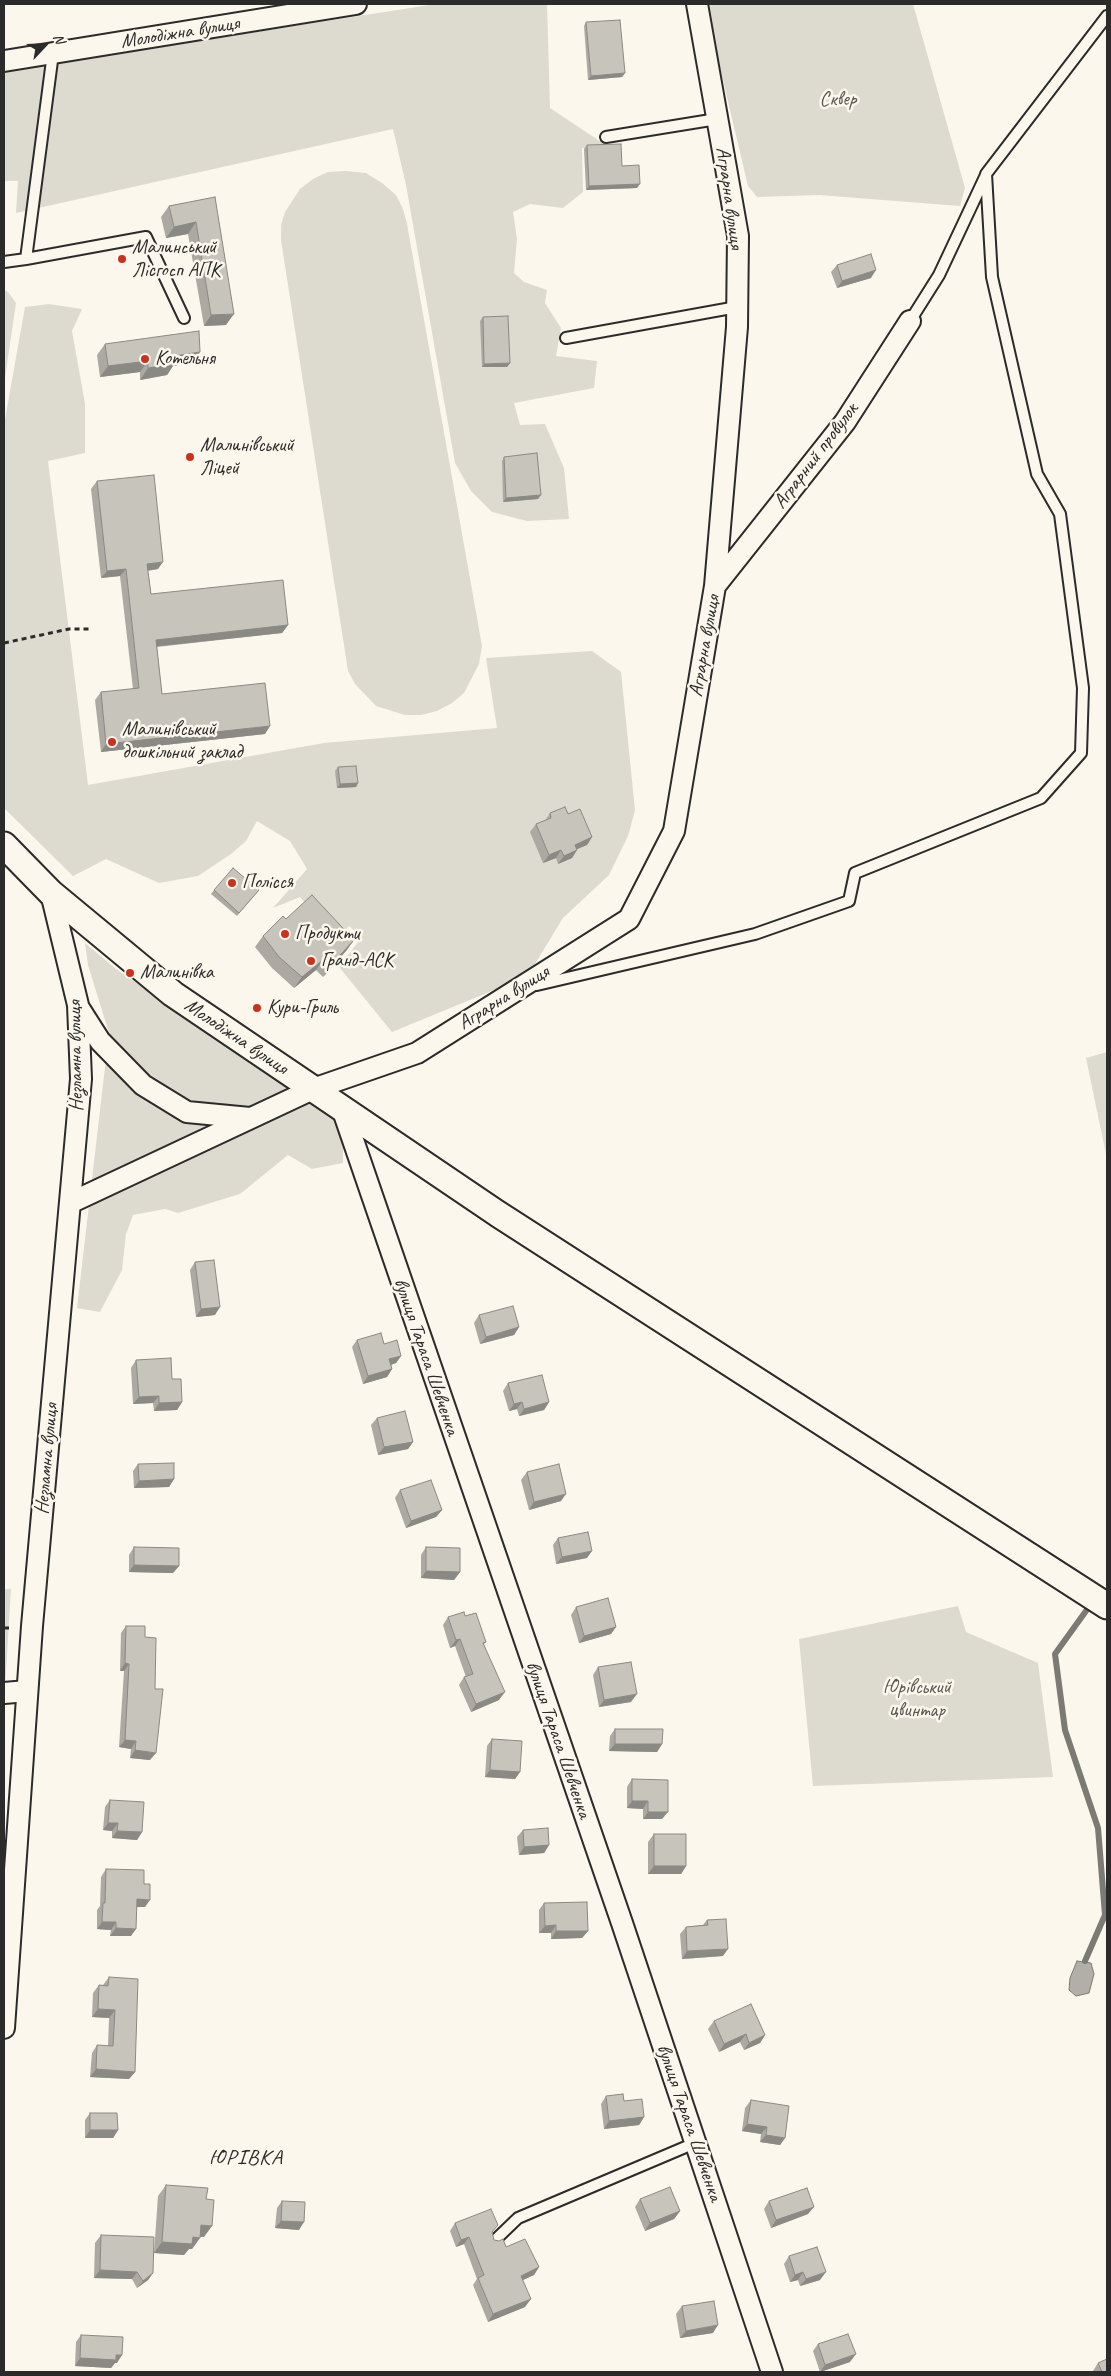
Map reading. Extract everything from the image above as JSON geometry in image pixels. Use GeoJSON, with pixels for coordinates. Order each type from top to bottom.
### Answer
{"type":"FeatureCollection","features":[{"type":"Feature","properties":{"kind":"street","name":"Молодіжна вулиця"},"geometry":{"type":"LineString","coordinates":[[4,61],[272,10],[356,4]]}},
{"type":"Feature","properties":{"kind":"street","name":"Аграрна вулиця"},"geometry":{"type":"LineString","coordinates":[[70,1203],[314,1089],[417,1053],[629,919],[674,831],[715,586],[737,307],[738,236],[697,4]]}},
{"type":"Feature","properties":{"kind":"street","name":"Аграрний провулок"},"geometry":{"type":"LineString","coordinates":[[715,586],[845,422],[910,321]]}},
{"type":"Feature","properties":{"kind":"street","name":"Молодіжна вулиця"},"geometry":{"type":"LineString","coordinates":[[4,845],[52,893],[173,994],[436,1172],[1107,1606]]}},
{"type":"Feature","properties":{"kind":"street","name":"Незламна вулиця"},"geometry":{"type":"LineString","coordinates":[[4,2028],[27,1691],[81,1079],[78,1005],[52,893]]}},
{"type":"Feature","properties":{"kind":"street"},"geometry":{"type":"LineString","coordinates":[[78,1005],[100,1041],[142,1084],[187,1112],[250,1118]]}},
{"type":"Feature","properties":{"kind":"street","name":"вулиця Тараса Шевченка"},"geometry":{"type":"LineString","coordinates":[[342,1108],[696,2143],[772,2372]]}},
{"type":"Feature","properties":{"kind":"street"},"geometry":{"type":"LineString","coordinates":[[4,1693],[27,1691]]}},
{"type":"Feature","properties":{"kind":"lane"},"geometry":{"type":"LineString","coordinates":[[910,321],[939,275],[986,174],[1107,16]]}},
{"type":"Feature","properties":{"kind":"lane"},"geometry":{"type":"LineString","coordinates":[[26,259],[53,53]]}},
{"type":"Feature","properties":{"kind":"lane"},"geometry":{"type":"LineString","coordinates":[[606,136],[717,119]]}},
{"type":"Feature","properties":{"kind":"lane"},"geometry":{"type":"LineString","coordinates":[[518,989],[755,934],[849,901],[855,872],[1040,798],[1081,753],[1083,688],[1060,514],[1037,474],[992,277],[986,174]]}},
{"type":"Feature","properties":{"kind":"lane"},"geometry":{"type":"LineString","coordinates":[[4,262],[146,237],[184,318]]}},
{"type":"Feature","properties":{"kind":"lane"},"geometry":{"type":"LineString","coordinates":[[566,338],[737,307]]}},
{"type":"Feature","properties":{"kind":"lane"},"geometry":{"type":"LineString","coordinates":[[492,2242],[518,2218],[696,2143]]}},
{"type":"Feature","properties":{"kind":"path"},"geometry":{"type":"LineString","coordinates":[[4,643],[69,629],[91,629]]}},
{"type":"Feature","properties":{"kind":"green space"},"geometry":{"type":"Polygon","coordinates":[[[436,4],[547,4],[550,108],[607,146],[582,148],[583,192],[563,208],[530,204],[513,212],[517,239],[514,273],[524,282],[547,290],[545,303],[561,328],[556,356],[597,361],[594,388],[514,403],[520,425],[545,424],[564,468],[569,519],[527,521],[492,512],[471,491],[455,463],[406,185],[393,129],[16,213],[18,181],[4,181],[4,71],[436,4]]]}},
{"type":"Feature","properties":{"kind":"green space","name":"Сквер"},"geometry":{"type":"Polygon","coordinates":[[[705,4],[913,4],[965,188],[960,206],[819,195],[757,197],[748,186],[705,4]]]}},
{"type":"Feature","properties":{"kind":"green space"},"geometry":{"type":"Polygon","coordinates":[[[328,172],[366,173],[382,183],[396,195],[403,209],[482,646],[479,664],[464,693],[452,703],[437,711],[421,715],[405,715],[376,706],[355,684],[348,671],[281,240],[281,225],[285,212],[300,189],[313,179],[328,172]]]}},
{"type":"Feature","properties":{"kind":"green space"},"geometry":{"type":"Polygon","coordinates":[[[4,290],[8,292],[16,303],[4,385],[4,290]]]}},
{"type":"Feature","properties":{"kind":"green space"},"geometry":{"type":"Polygon","coordinates":[[[49,304],[82,309],[72,331],[85,404],[85,453],[48,461],[88,785],[324,743],[497,728],[486,658],[592,651],[621,672],[635,810],[628,836],[609,875],[563,918],[530,972],[516,981],[392,1032],[339,967],[362,937],[349,926],[337,939],[300,897],[273,908],[307,869],[290,841],[257,821],[246,841],[231,854],[198,876],[159,883],[106,859],[73,876],[4,808],[4,425],[25,307],[49,304]]]}},
{"type":"Feature","properties":{"kind":"green space"},"geometry":{"type":"Polygon","coordinates":[[[85,943],[116,969],[343,1123],[343,1163],[312,1169],[288,1155],[240,1194],[178,1213],[165,1209],[133,1215],[126,1234],[122,1270],[100,1312],[77,1308],[109,1033],[88,965],[85,943]]]}},
{"type":"Feature","properties":{"kind":"green space"},"geometry":{"type":"Polygon","coordinates":[[[1107,1052],[1107,1159],[1086,1058],[1107,1052]]]}},
{"type":"Feature","properties":{"kind":"green space"},"geometry":{"type":"Polygon","coordinates":[[[4,1589],[11,1589],[4,1705],[4,1589]]]}},
{"type":"Feature","properties":{"kind":"green space","name":"Юрівський цвинтар"},"geometry":{"type":"Polygon","coordinates":[[[958,1606],[966,1632],[1038,1663],[1053,1777],[813,1786],[799,1639],[958,1606]]]}},
{"type":"Feature","properties":{"kind":"shaded area"},"geometry":{"type":"Polygon","coordinates":[[[1077,1961],[1091,1963],[1094,1974],[1089,1993],[1076,1996],[1069,1990],[1070,1978],[1077,1961]]]}},
{"type":"Feature","properties":{"kind":"building"},"geometry":{"type":"Polygon","coordinates":[[[620,20],[625,73],[591,76],[586,22],[620,20]]]}},
{"type":"Feature","properties":{"kind":"building"},"geometry":{"type":"Polygon","coordinates":[[[621,144],[622,166],[639,165],[640,184],[589,186],[587,145],[621,144]]]}},
{"type":"Feature","properties":{"kind":"building"},"geometry":{"type":"Polygon","coordinates":[[[215,197],[234,314],[211,315],[196,222],[174,227],[169,206],[215,197]]]}},
{"type":"Feature","properties":{"kind":"building"},"geometry":{"type":"Polygon","coordinates":[[[871,254],[876,270],[842,281],[837,265],[871,254]]]}},
{"type":"Feature","properties":{"kind":"building"},"geometry":{"type":"Polygon","coordinates":[[[508,316],[510,363],[484,364],[483,317],[508,316]]]}},
{"type":"Feature","properties":{"kind":"building"},"geometry":{"type":"Polygon","coordinates":[[[199,331],[200,352],[175,356],[175,364],[148,368],[148,361],[108,366],[105,344],[199,331]]]}},
{"type":"Feature","properties":{"kind":"building"},"geometry":{"type":"Polygon","coordinates":[[[537,453],[541,495],[506,498],[504,457],[537,453]]]}},
{"type":"Feature","properties":{"kind":"building"},"geometry":{"type":"Polygon","coordinates":[[[154,475],[163,562],[147,564],[151,594],[283,580],[288,625],[156,640],[162,694],[265,683],[270,726],[106,744],[101,692],[139,688],[126,569],[107,571],[97,481],[154,475]]]}},
{"type":"Feature","properties":{"kind":"building"},"geometry":{"type":"Polygon","coordinates":[[[356,766],[358,783],[340,784],[338,767],[356,766]]]}},
{"type":"Feature","properties":{"kind":"building"},"geometry":{"type":"Polygon","coordinates":[[[565,807],[568,814],[580,809],[592,837],[575,845],[577,850],[564,856],[561,850],[549,855],[536,824],[551,818],[550,813],[565,807]]]}},
{"type":"Feature","properties":{"kind":"building","name":"Полісся"},"geometry":{"type":"Polygon","coordinates":[[[233,868],[259,890],[239,913],[214,890],[233,868]]]}},
{"type":"Feature","properties":{"kind":"building"},"geometry":{"type":"Polygon","coordinates":[[[312,895],[354,940],[330,966],[324,959],[302,977],[279,957],[263,936],[283,916],[286,919],[312,895]]]}},
{"type":"Feature","properties":{"kind":"building"},"geometry":{"type":"Polygon","coordinates":[[[214,1260],[220,1307],[201,1309],[195,1262],[214,1260]]]}},
{"type":"Feature","properties":{"kind":"building"},"geometry":{"type":"Polygon","coordinates":[[[513,1306],[519,1327],[486,1337],[479,1315],[513,1306]]]}},
{"type":"Feature","properties":{"kind":"building"},"geometry":{"type":"Polygon","coordinates":[[[381,1333],[384,1344],[397,1340],[401,1356],[389,1359],[392,1369],[368,1376],[357,1340],[381,1333]]]}},
{"type":"Feature","properties":{"kind":"building"},"geometry":{"type":"Polygon","coordinates":[[[171,1358],[172,1379],[181,1379],[182,1402],[159,1403],[159,1396],[139,1397],[136,1360],[171,1358]]]}},
{"type":"Feature","properties":{"kind":"building"},"geometry":{"type":"Polygon","coordinates":[[[542,1375],[549,1402],[524,1409],[522,1402],[514,1404],[508,1383],[542,1375]]]}},
{"type":"Feature","properties":{"kind":"building"},"geometry":{"type":"Polygon","coordinates":[[[405,1411],[413,1442],[384,1447],[377,1418],[405,1411]]]}},
{"type":"Feature","properties":{"kind":"building"},"geometry":{"type":"Polygon","coordinates":[[[174,1463],[174,1479],[139,1481],[138,1464],[174,1463]]]}},
{"type":"Feature","properties":{"kind":"building"},"geometry":{"type":"Polygon","coordinates":[[[559,1464],[566,1494],[534,1502],[527,1472],[559,1464]]]}},
{"type":"Feature","properties":{"kind":"building"},"geometry":{"type":"Polygon","coordinates":[[[431,1480],[442,1510],[411,1521],[400,1490],[431,1480]]]}},
{"type":"Feature","properties":{"kind":"building"},"geometry":{"type":"Polygon","coordinates":[[[588,1532],[592,1551],[562,1557],[558,1538],[588,1532]]]}},
{"type":"Feature","properties":{"kind":"building"},"geometry":{"type":"Polygon","coordinates":[[[134,1547],[179,1548],[179,1566],[134,1565],[134,1547]]]}},
{"type":"Feature","properties":{"kind":"building"},"geometry":{"type":"Polygon","coordinates":[[[426,1547],[460,1548],[460,1572],[426,1571],[426,1547]]]}},
{"type":"Feature","properties":{"kind":"building"},"geometry":{"type":"Polygon","coordinates":[[[608,1598],[616,1627],[584,1636],[576,1607],[608,1598]]]}},
{"type":"Feature","properties":{"kind":"building"},"geometry":{"type":"Polygon","coordinates":[[[464,1612],[465,1616],[476,1613],[486,1642],[483,1643],[505,1692],[476,1704],[464,1677],[473,1674],[460,1639],[456,1640],[448,1617],[464,1612]]]}},
{"type":"Feature","properties":{"kind":"building"},"geometry":{"type":"Polygon","coordinates":[[[126,1626],[145,1626],[145,1637],[156,1638],[155,1689],[163,1689],[156,1753],[135,1750],[136,1741],[125,1740],[129,1664],[125,1663],[126,1626]]]}},
{"type":"Feature","properties":{"kind":"building"},"geometry":{"type":"Polygon","coordinates":[[[631,1662],[637,1694],[604,1700],[598,1667],[631,1662]]]}},
{"type":"Feature","properties":{"kind":"building"},"geometry":{"type":"Polygon","coordinates":[[[615,1729],[663,1729],[662,1744],[615,1744],[615,1729]]]}},
{"type":"Feature","properties":{"kind":"building"},"geometry":{"type":"Polygon","coordinates":[[[492,1739],[522,1741],[520,1772],[490,1770],[492,1739]]]}},
{"type":"Feature","properties":{"kind":"building"},"geometry":{"type":"Polygon","coordinates":[[[632,1779],[668,1780],[668,1812],[648,1812],[648,1801],[632,1801],[632,1779]]]}},
{"type":"Feature","properties":{"kind":"building"},"geometry":{"type":"Polygon","coordinates":[[[110,1800],[144,1802],[142,1832],[117,1831],[118,1823],[108,1823],[110,1800]]]}},
{"type":"Feature","properties":{"kind":"building"},"geometry":{"type":"Polygon","coordinates":[[[548,1828],[549,1845],[524,1847],[523,1830],[548,1828]]]}},
{"type":"Feature","properties":{"kind":"building"},"geometry":{"type":"Polygon","coordinates":[[[654,1834],[686,1834],[686,1866],[654,1866],[654,1834]]]}},
{"type":"Feature","properties":{"kind":"building"},"geometry":{"type":"Polygon","coordinates":[[[106,1869],[144,1870],[144,1884],[150,1884],[150,1900],[137,1899],[136,1929],[116,1928],[116,1922],[102,1922],[103,1903],[105,1903],[106,1869]]]}},
{"type":"Feature","properties":{"kind":"building"},"geometry":{"type":"Polygon","coordinates":[[[587,1902],[588,1931],[556,1931],[556,1925],[545,1926],[544,1903],[587,1902]]]}},
{"type":"Feature","properties":{"kind":"building"},"geometry":{"type":"Polygon","coordinates":[[[726,1919],[728,1949],[687,1951],[686,1927],[708,1925],[707,1920],[726,1919]]]}},
{"type":"Feature","properties":{"kind":"building"},"geometry":{"type":"Polygon","coordinates":[[[109,1977],[138,1979],[135,2072],[96,2069],[97,2045],[113,2046],[115,2010],[98,2009],[99,1985],[108,1986],[109,1977]]]}},
{"type":"Feature","properties":{"kind":"building"},"geometry":{"type":"Polygon","coordinates":[[[751,2004],[765,2035],[749,2043],[746,2034],[724,2044],[714,2021],[751,2004]]]}},
{"type":"Feature","properties":{"kind":"building"},"geometry":{"type":"Polygon","coordinates":[[[623,2094],[624,2101],[642,2099],[644,2117],[609,2121],[606,2096],[623,2094]]]}},
{"type":"Feature","properties":{"kind":"building"},"geometry":{"type":"Polygon","coordinates":[[[751,2100],[789,2106],[785,2138],[766,2135],[767,2127],[747,2124],[751,2100]]]}},
{"type":"Feature","properties":{"kind":"building"},"geometry":{"type":"Polygon","coordinates":[[[90,2113],[117,2113],[118,2130],[90,2130],[90,2113]]]}},
{"type":"Feature","properties":{"kind":"building"},"geometry":{"type":"Polygon","coordinates":[[[166,2185],[208,2188],[206,2199],[214,2200],[212,2226],[201,2225],[200,2238],[193,2237],[192,2244],[162,2242],[166,2185]]]}},
{"type":"Feature","properties":{"kind":"building"},"geometry":{"type":"Polygon","coordinates":[[[670,2187],[680,2211],[650,2223],[640,2199],[670,2187]]]}},
{"type":"Feature","properties":{"kind":"building"},"geometry":{"type":"Polygon","coordinates":[[[807,2188],[814,2207],[776,2220],[769,2201],[807,2188]]]}},
{"type":"Feature","properties":{"kind":"building"},"geometry":{"type":"Polygon","coordinates":[[[282,2201],[305,2202],[304,2222],[281,2221],[282,2201]]]}},
{"type":"Feature","properties":{"kind":"building"},"geometry":{"type":"Polygon","coordinates":[[[491,2209],[498,2225],[492,2232],[494,2240],[499,2241],[503,2239],[506,2247],[525,2239],[539,2267],[521,2276],[531,2299],[493,2314],[478,2278],[484,2275],[469,2237],[461,2240],[455,2223],[491,2209]]]}},
{"type":"Feature","properties":{"kind":"building"},"geometry":{"type":"Polygon","coordinates":[[[101,2235],[154,2237],[153,2273],[143,2281],[137,2272],[100,2270],[101,2235]]]}},
{"type":"Feature","properties":{"kind":"building"},"geometry":{"type":"Polygon","coordinates":[[[817,2247],[826,2272],[806,2279],[803,2272],[795,2275],[789,2256],[817,2247]]]}},
{"type":"Feature","properties":{"kind":"building"},"geometry":{"type":"Polygon","coordinates":[[[714,2301],[718,2325],[686,2331],[682,2306],[714,2301]]]}},
{"type":"Feature","properties":{"kind":"building"},"geometry":{"type":"Polygon","coordinates":[[[848,2334],[856,2354],[825,2365],[818,2344],[848,2334]]]}},
{"type":"Feature","properties":{"kind":"building"},"geometry":{"type":"Polygon","coordinates":[[[81,2335],[123,2337],[122,2355],[116,2355],[116,2360],[80,2358],[81,2335]]]}},
{"type":"Feature","properties":{"kind":"building"},"geometry":{"type":"Polygon","coordinates":[[[1107,2359],[1107,2372],[1102,2372],[1098,2363],[1107,2359]]]}},
{"type":"Feature","properties":{"kind":"waterway"},"geometry":{"type":"LineString","coordinates":[[1085,1961],[1105,1915],[1098,1828],[1065,1730],[1055,1654],[1091,1604]]}},
{"type":"Feature","properties":{"kind":"place","name":"Малинський Лісгосп АПК"},"geometry":{"type":"Point","coordinates":[122,259]}},
{"type":"Feature","properties":{"kind":"place","name":"Котельня"},"geometry":{"type":"Point","coordinates":[145,359]}},
{"type":"Feature","properties":{"kind":"place","name":"Малинівський Ліцей"},"geometry":{"type":"Point","coordinates":[190,457]}},
{"type":"Feature","properties":{"kind":"place","name":"Малинівський дошкільний заклад"},"geometry":{"type":"Point","coordinates":[112,742]}},
{"type":"Feature","properties":{"kind":"place","name":"Полісся"},"geometry":{"type":"Point","coordinates":[232,883]}},
{"type":"Feature","properties":{"kind":"place","name":"Продукти"},"geometry":{"type":"Point","coordinates":[285,934]}},
{"type":"Feature","properties":{"kind":"place","name":"Гранд-АСК"},"geometry":{"type":"Point","coordinates":[311,961]}},
{"type":"Feature","properties":{"kind":"place","name":"Малинівка"},"geometry":{"type":"Point","coordinates":[130,973]}},
{"type":"Feature","properties":{"kind":"place","name":"Кури-Гриль"},"geometry":{"type":"Point","coordinates":[257,1008]}},
{"type":"Feature","properties":{"kind":"district","name":"ЮРІВКА"},"geometry":{"type":"Point","coordinates":[246,2158]}}]}
